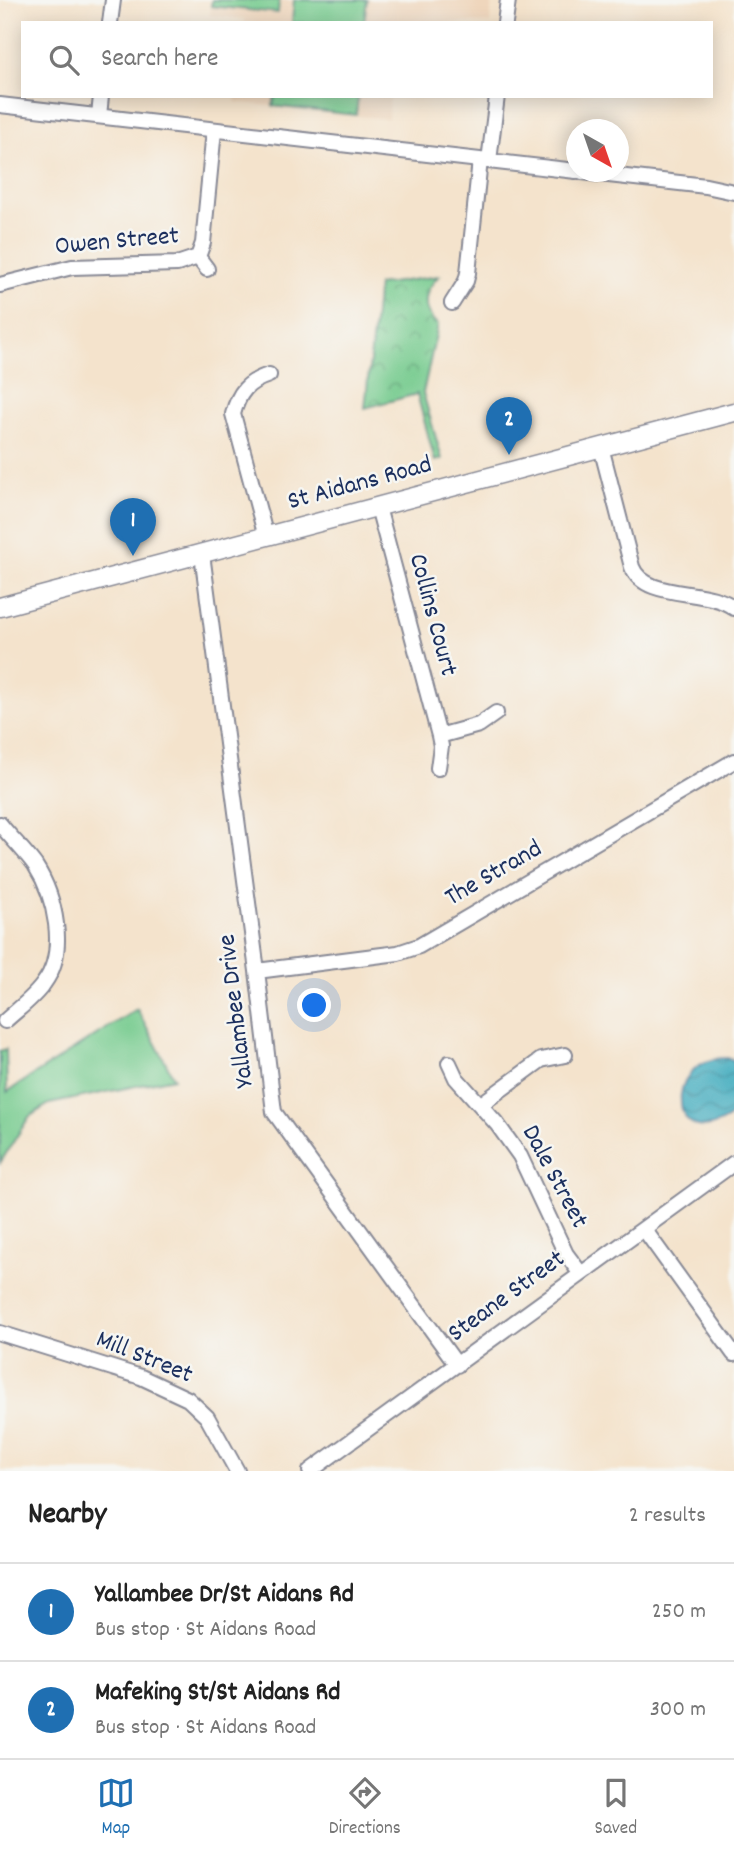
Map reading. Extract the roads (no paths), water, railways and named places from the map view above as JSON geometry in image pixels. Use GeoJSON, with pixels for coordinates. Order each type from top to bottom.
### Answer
{"type":"FeatureCollection","features":[{"type":"Feature","properties":{"kind":"street"},"geometry":{"type":"LineString","coordinates":[[110,21],[113,0]]}},
{"type":"Feature","properties":{"kind":"street"},"geometry":{"type":"LineString","coordinates":[[505,21],[508,0]]}},
{"type":"Feature","properties":{"kind":"street"},"geometry":{"type":"LineString","coordinates":[[99,117],[102,98]]}},
{"type":"Feature","properties":{"kind":"street"},"geometry":{"type":"LineString","coordinates":[[452,303],[468,273],[497,98]]}},
{"type":"Feature","properties":{"kind":"street"},"geometry":{"type":"LineString","coordinates":[[0,105],[566,170]]}},
{"type":"Feature","properties":{"kind":"street","name":"Owen Street"},"geometry":{"type":"LineString","coordinates":[[198,257],[203,243],[214,130]]}},
{"type":"Feature","properties":{"kind":"street"},"geometry":{"type":"LineString","coordinates":[[629,177],[734,192]]}},
{"type":"Feature","properties":{"kind":"street"},"geometry":{"type":"LineString","coordinates":[[706,186],[734,184]]}},
{"type":"Feature","properties":{"kind":"street","name":"Owen Street"},"geometry":{"type":"LineString","coordinates":[[198,257],[207,269]]}},
{"type":"Feature","properties":{"kind":"street","name":"Owen Street"},"geometry":{"type":"LineString","coordinates":[[0,285],[72,267],[177,264],[198,257]]}},
{"type":"Feature","properties":{"kind":"street"},"geometry":{"type":"LineString","coordinates":[[266,537],[233,414],[243,391],[260,378],[269,375]]}},
{"type":"Feature","properties":{"kind":"street","name":"St Aidans Road"},"geometry":{"type":"LineString","coordinates":[[0,607],[734,412]]}},
{"type":"Feature","properties":{"kind":"street"},"geometry":{"type":"LineString","coordinates":[[601,447],[632,567],[639,579],[650,586],[719,600],[734,608]]}},
{"type":"Feature","properties":{"kind":"street","name":"Collins Court"},"geometry":{"type":"LineString","coordinates":[[378,507],[439,736],[441,746],[438,768]]}},
{"type":"Feature","properties":{"kind":"street","name":"Yallambee Drive"},"geometry":{"type":"LineString","coordinates":[[201,554],[274,1112],[457,1365]]}},
{"type":"Feature","properties":{"kind":"street"},"geometry":{"type":"LineString","coordinates":[[439,736],[478,725],[496,713]]}},
{"type":"Feature","properties":{"kind":"street","name":"The Strand"},"geometry":{"type":"LineString","coordinates":[[257,971],[409,951],[734,761]]}},
{"type":"Feature","properties":{"kind":"street"},"geometry":{"type":"LineString","coordinates":[[0,824],[40,874],[52,907],[57,946],[56,959],[46,981],[5,1021]]}},
{"type":"Feature","properties":{"kind":"street"},"geometry":{"type":"LineString","coordinates":[[481,1105],[541,1060],[565,1055]]}},
{"type":"Feature","properties":{"kind":"street","name":"Dale Street"},"geometry":{"type":"LineString","coordinates":[[449,1063],[456,1078],[481,1105],[520,1156],[566,1254],[581,1274]]}},
{"type":"Feature","properties":{"kind":"street","name":"Steane Street"},"geometry":{"type":"LineString","coordinates":[[310,1471],[734,1163]]}},
{"type":"Feature","properties":{"kind":"street"},"geometry":{"type":"LineString","coordinates":[[644,1229],[734,1354]]}},
{"type":"Feature","properties":{"kind":"street","name":"Mill Street"},"geometry":{"type":"LineString","coordinates":[[0,1333],[141,1377],[188,1399],[207,1417],[237,1471]]}},
{"type":"Feature","properties":{"kind":"water"},"geometry":{"type":"Polygon","coordinates":[[[727,1058],[734,1060],[734,1114],[713,1125],[697,1126],[686,1117],[681,1104],[682,1088],[690,1074],[705,1062],[727,1058]]]}},
{"type":"Feature","properties":{"kind":"place","name":"Mafeking St/St Aidans Rd"},"geometry":{"type":"Point","coordinates":[509,455]}},
{"type":"Feature","properties":{"kind":"place","name":"Yallambee Dr/St Aidans Rd"},"geometry":{"type":"Point","coordinates":[133,556]}}]}
